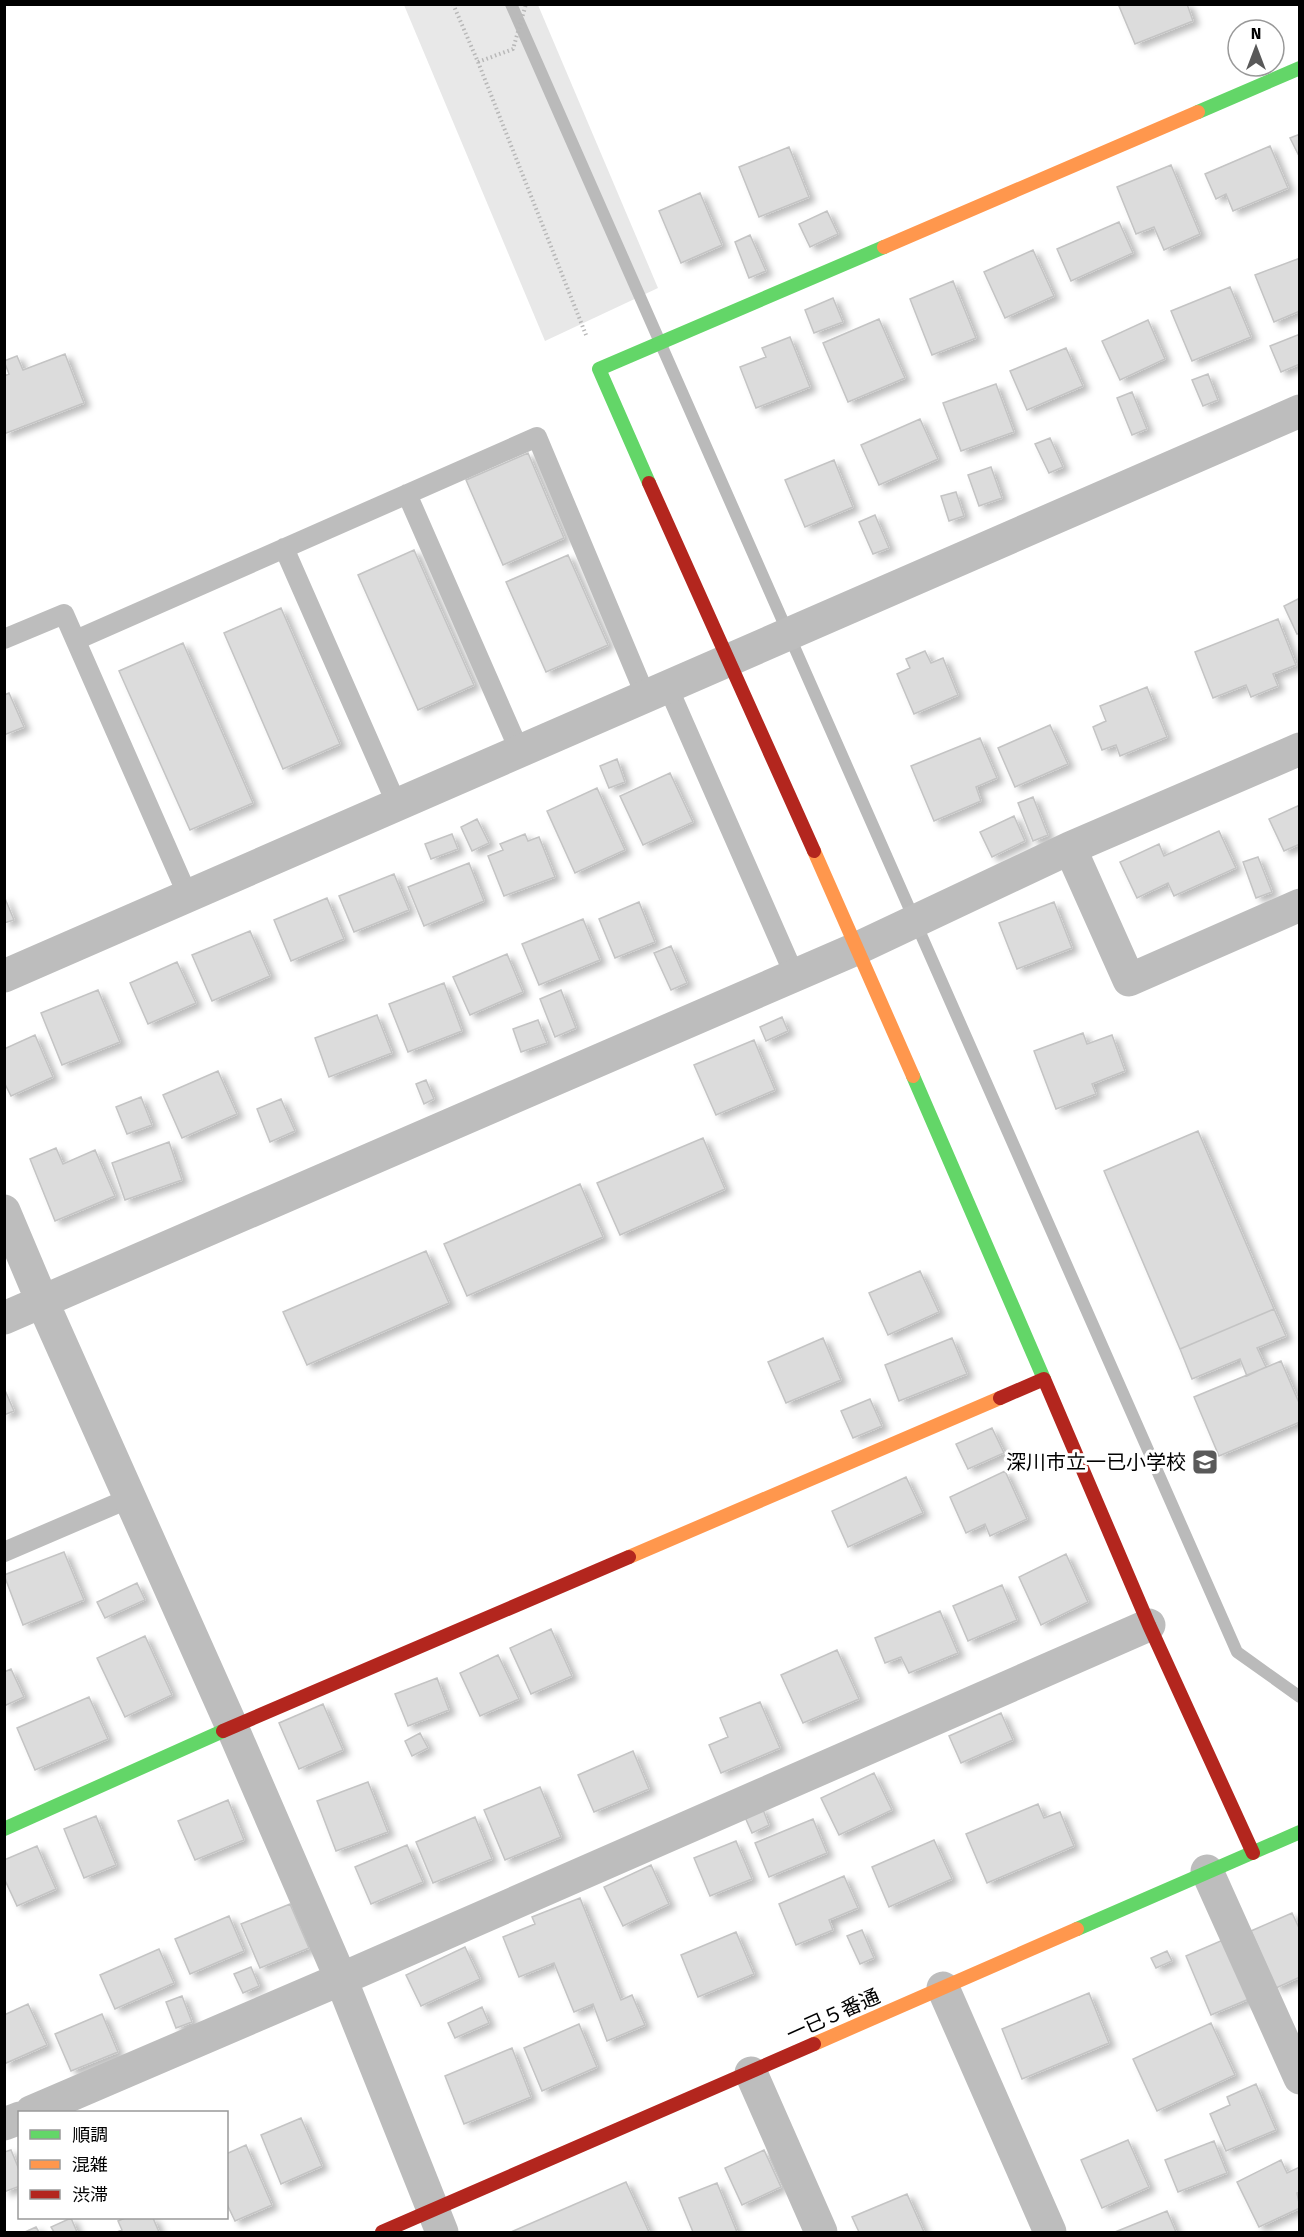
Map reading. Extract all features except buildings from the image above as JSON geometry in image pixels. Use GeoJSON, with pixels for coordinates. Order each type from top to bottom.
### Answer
{"type":"FeatureCollection","features":[{"type":"Feature","properties":{"kind":"street"},"geometry":{"type":"LineString","coordinates":[[1253,1853],[1149,1625],[858,948],[599,369],[1299,68]]}},
{"type":"Feature","properties":{"kind":"street"},"geometry":{"type":"LineString","coordinates":[[4,976],[1299,411]]}},
{"type":"Feature","properties":{"kind":"street"},"geometry":{"type":"LineString","coordinates":[[4,1318],[858,948],[1070,848],[1299,749]]}},
{"type":"Feature","properties":{"kind":"street"},"geometry":{"type":"LineString","coordinates":[[1070,848],[1129,980],[1299,905]]}},
{"type":"Feature","properties":{"kind":"street"},"geometry":{"type":"LineString","coordinates":[[4,1211],[341,1979],[437,2221]]}},
{"type":"Feature","properties":{"kind":"street"},"geometry":{"type":"LineString","coordinates":[[4,1829],[232,1727],[1044,1379]]}},
{"type":"Feature","properties":{"kind":"street"},"geometry":{"type":"LineString","coordinates":[[33,2111],[341,1979],[1149,1625]]}},
{"type":"Feature","properties":{"kind":"street","name":"一已５番通"},"geometry":{"type":"LineString","coordinates":[[382,2232],[437,2221],[751,2073],[1299,1832]]}},
{"type":"Feature","properties":{"kind":"street"},"geometry":{"type":"LineString","coordinates":[[1207,1871],[1299,2078]]}},
{"type":"Feature","properties":{"kind":"street"},"geometry":{"type":"LineString","coordinates":[[943,1988],[1050,2232]]}},
{"type":"Feature","properties":{"kind":"street"},"geometry":{"type":"LineString","coordinates":[[751,2073],[821,2232]]}},
{"type":"Feature","properties":{"kind":"lane"},"geometry":{"type":"LineString","coordinates":[[76,640],[537,437],[657,692],[794,974]]}},
{"type":"Feature","properties":{"kind":"lane"},"geometry":{"type":"LineString","coordinates":[[407,494],[520,752]]}},
{"type":"Feature","properties":{"kind":"lane"},"geometry":{"type":"LineString","coordinates":[[284,548],[397,805]]}},
{"type":"Feature","properties":{"kind":"lane"},"geometry":{"type":"LineString","coordinates":[[4,639],[64,614],[188,896]]}},
{"type":"Feature","properties":{"kind":"lane"},"geometry":{"type":"LineString","coordinates":[[4,1552],[130,1498]]}},
{"type":"Feature","properties":{"kind":"path"},"geometry":{"type":"LineString","coordinates":[[453,4],[599,369]]}},
{"type":"Feature","properties":{"kind":"path"},"geometry":{"type":"LineString","coordinates":[[478,62],[513,50],[526,4]]}},
{"type":"Feature","properties":{"kind":"shaded area"},"geometry":{"type":"Polygon","coordinates":[[[404,5],[538,5],[658,288],[545,341],[404,5]]]}},
{"type":"Feature","properties":{"kind":"waterway"},"geometry":{"type":"LineString","coordinates":[[511,4],[1237,1652],[1300,1697]]}},
{"type":"Feature","properties":{"kind":"traffic: fast"},"geometry":{"type":"LineString","coordinates":[[1198,112],[1300,68]]}},
{"type":"Feature","properties":{"kind":"traffic: fast"},"geometry":{"type":"LineString","coordinates":[[649,483],[599,369],[884,247]]}},
{"type":"Feature","properties":{"kind":"traffic: fast"},"geometry":{"type":"LineString","coordinates":[[913,1076],[1044,1379]]}},
{"type":"Feature","properties":{"kind":"traffic: fast"},"geometry":{"type":"LineString","coordinates":[[4,1829],[223,1731]]}},
{"type":"Feature","properties":{"kind":"traffic: fast"},"geometry":{"type":"LineString","coordinates":[[1077,1929],[1300,1832]]}},
{"type":"Feature","properties":{"kind":"traffic: slow"},"geometry":{"type":"LineString","coordinates":[[884,247],[1198,112]]}},
{"type":"Feature","properties":{"kind":"traffic: slow"},"geometry":{"type":"LineString","coordinates":[[814,851],[913,1076]]}},
{"type":"Feature","properties":{"kind":"traffic: slow"},"geometry":{"type":"LineString","coordinates":[[629,1557],[1000,1398]]}},
{"type":"Feature","properties":{"kind":"traffic: slow"},"geometry":{"type":"LineString","coordinates":[[814,2044],[1077,1929]]}},
{"type":"Feature","properties":{"kind":"traffic: jam"},"geometry":{"type":"LineString","coordinates":[[649,483],[814,851]]}},
{"type":"Feature","properties":{"kind":"traffic: jam"},"geometry":{"type":"LineString","coordinates":[[1000,1398],[1044,1379],[1149,1625],[1253,1853]]}},
{"type":"Feature","properties":{"kind":"traffic: jam"},"geometry":{"type":"LineString","coordinates":[[223,1731],[629,1557]]}},
{"type":"Feature","properties":{"kind":"traffic: jam"},"geometry":{"type":"LineString","coordinates":[[382,2232],[814,2044]]}},
{"type":"Feature","properties":{"kind":"place","name":"深川市立一已小学校"},"geometry":{"type":"Point","coordinates":[1205,1462]}}]}
